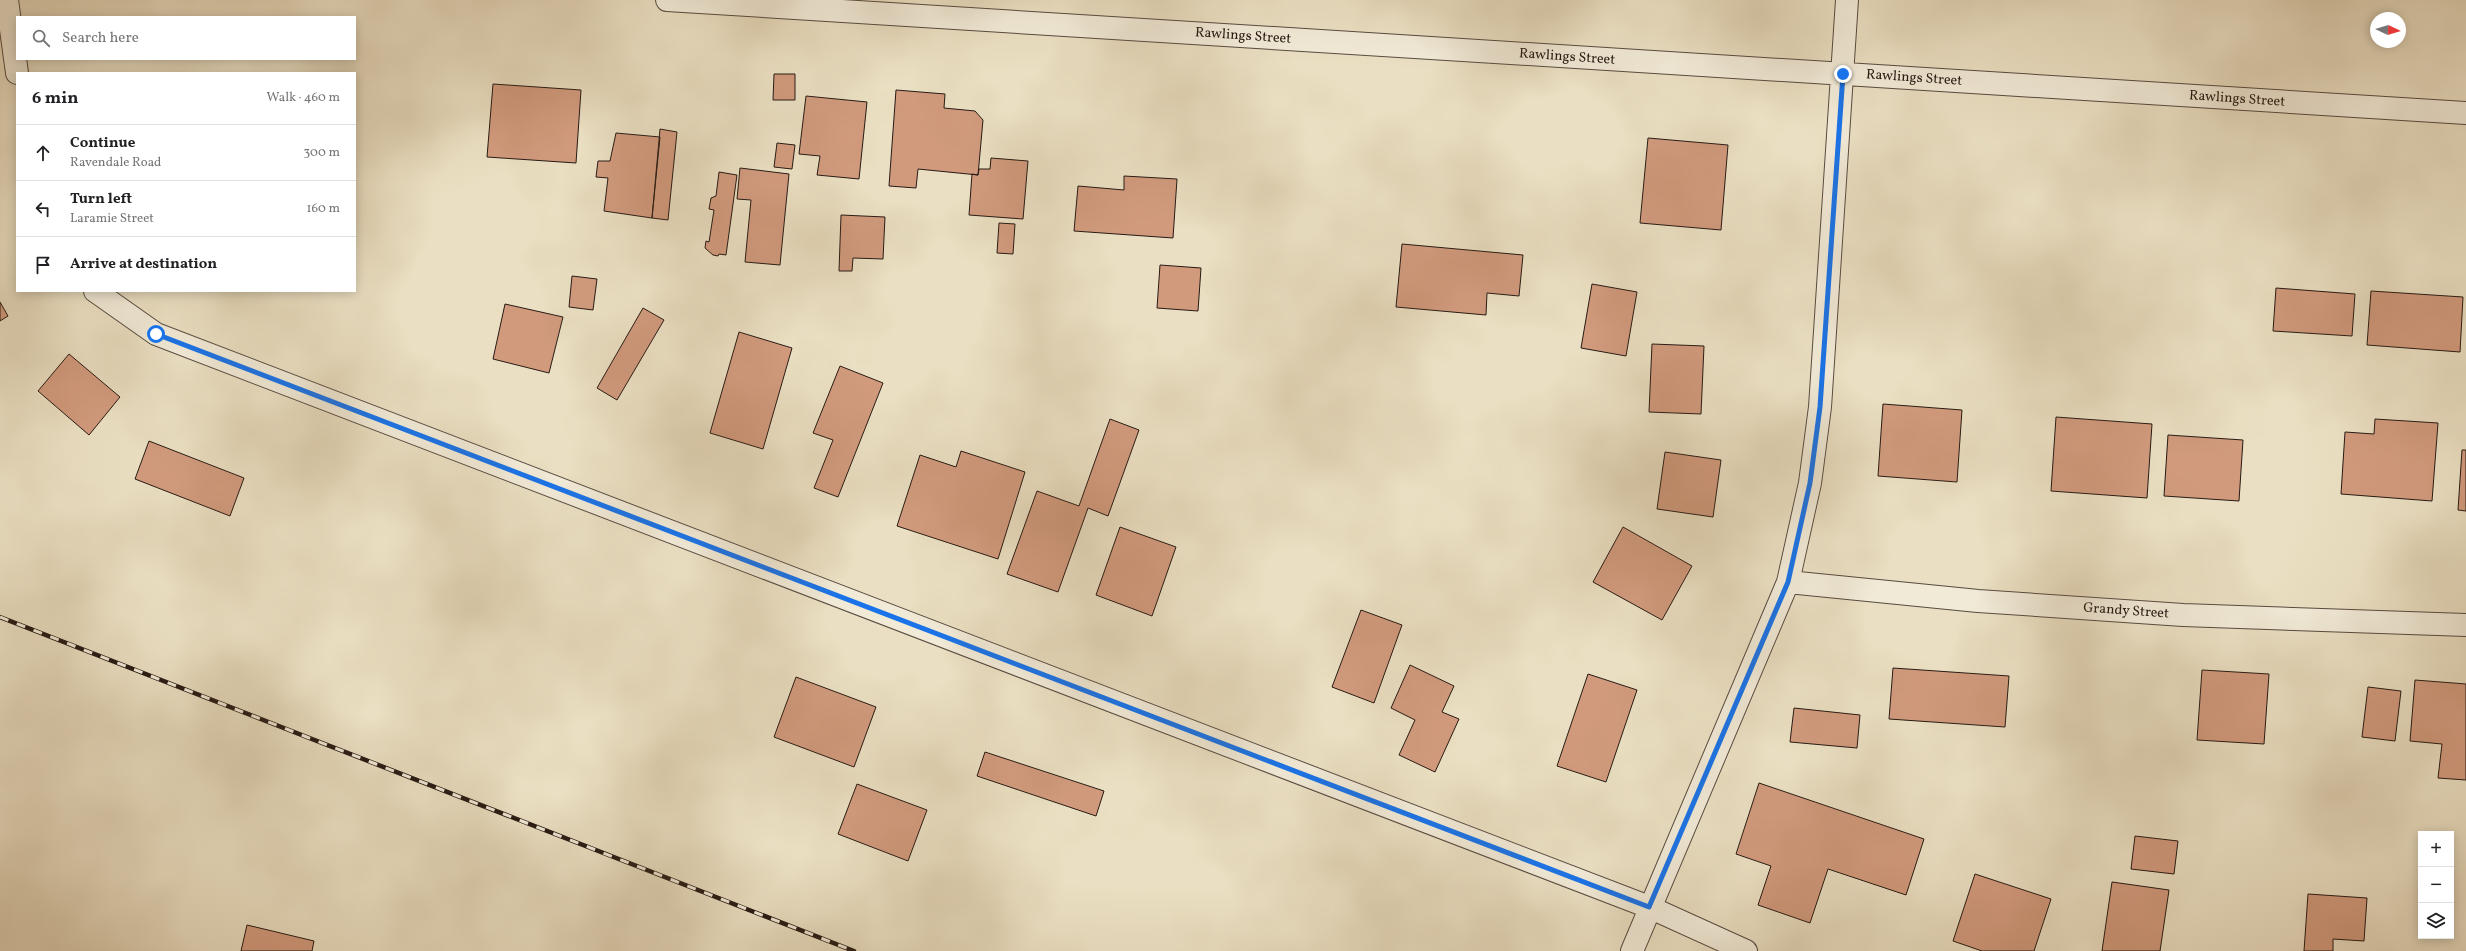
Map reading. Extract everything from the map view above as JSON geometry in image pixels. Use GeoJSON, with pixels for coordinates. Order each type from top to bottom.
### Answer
{"type":"FeatureCollection","features":[{"type":"Feature","properties":{"kind":"street"},"geometry":{"type":"LineString","coordinates":[[7,0],[17,72]]}},
{"type":"Feature","properties":{"kind":"street","name":"Rawlings Street"},"geometry":{"type":"LineString","coordinates":[[667,0],[2466,113]]}},
{"type":"Feature","properties":{"kind":"street"},"geometry":{"type":"LineString","coordinates":[[1632,951],[1649,907],[1788,582],[1810,483],[1820,407],[1847,0]]}},
{"type":"Feature","properties":{"kind":"street"},"geometry":{"type":"LineString","coordinates":[[96,292],[156,334],[1649,907],[1746,951]]}},
{"type":"Feature","properties":{"kind":"street","name":"Grandy Street"},"geometry":{"type":"LineString","coordinates":[[1788,582],[1978,601],[2183,615],[2466,625]]}},
{"type":"Feature","properties":{"kind":"building"},"geometry":{"type":"Polygon","coordinates":[[[774,74],[795,74],[795,100],[773,100],[774,74]]]}},
{"type":"Feature","properties":{"kind":"building"},"geometry":{"type":"Polygon","coordinates":[[[493,84],[581,90],[576,163],[487,157],[493,84]]]}},
{"type":"Feature","properties":{"kind":"building"},"geometry":{"type":"Polygon","coordinates":[[[896,90],[945,94],[944,108],[975,111],[983,120],[978,175],[918,169],[916,188],[889,186],[896,90]]]}},
{"type":"Feature","properties":{"kind":"building"},"geometry":{"type":"Polygon","coordinates":[[[806,96],[867,102],[859,179],[817,175],[820,156],[799,154],[806,96]]]}},
{"type":"Feature","properties":{"kind":"building"},"geometry":{"type":"Polygon","coordinates":[[[660,129],[677,132],[668,220],[652,218],[660,129]]]}},
{"type":"Feature","properties":{"kind":"building"},"geometry":{"type":"Polygon","coordinates":[[[616,133],[660,137],[652,218],[604,211],[608,178],[596,177],[598,161],[610,161],[616,133]]]}},
{"type":"Feature","properties":{"kind":"building"},"geometry":{"type":"Polygon","coordinates":[[[1648,138],[1728,145],[1721,230],[1640,223],[1648,138]]]}},
{"type":"Feature","properties":{"kind":"building"},"geometry":{"type":"Polygon","coordinates":[[[777,143],[795,145],[792,169],[774,167],[777,143]]]}},
{"type":"Feature","properties":{"kind":"building"},"geometry":{"type":"Polygon","coordinates":[[[991,158],[1028,161],[1023,219],[969,215],[972,174],[978,175],[979,169],[990,169],[991,158]]]}},
{"type":"Feature","properties":{"kind":"building"},"geometry":{"type":"Polygon","coordinates":[[[740,168],[789,174],[780,265],[745,262],[751,200],[737,199],[740,168]]]}},
{"type":"Feature","properties":{"kind":"building"},"geometry":{"type":"Polygon","coordinates":[[[719,172],[737,175],[726,255],[719,254],[718,256],[713,255],[705,248],[706,241],[709,242],[714,210],[709,209],[711,198],[716,196],[719,172]]]}},
{"type":"Feature","properties":{"kind":"building"},"geometry":{"type":"Polygon","coordinates":[[[1124,176],[1177,179],[1173,238],[1074,231],[1078,186],[1124,190],[1124,176]]]}},
{"type":"Feature","properties":{"kind":"building"},"geometry":{"type":"Polygon","coordinates":[[[841,215],[885,217],[883,259],[853,258],[852,271],[839,271],[841,215]]]}},
{"type":"Feature","properties":{"kind":"building"},"geometry":{"type":"Polygon","coordinates":[[[999,223],[1015,224],[1013,254],[997,253],[999,223]]]}},
{"type":"Feature","properties":{"kind":"building"},"geometry":{"type":"Polygon","coordinates":[[[1402,244],[1523,255],[1519,296],[1487,293],[1486,315],[1396,307],[1402,244]]]}},
{"type":"Feature","properties":{"kind":"building"},"geometry":{"type":"Polygon","coordinates":[[[1160,265],[1201,268],[1198,311],[1157,308],[1160,265]]]}},
{"type":"Feature","properties":{"kind":"building"},"geometry":{"type":"Polygon","coordinates":[[[572,276],[597,279],[593,310],[569,307],[572,276]]]}},
{"type":"Feature","properties":{"kind":"building"},"geometry":{"type":"Polygon","coordinates":[[[1592,284],[1637,292],[1626,356],[1581,348],[1592,284]]]}},
{"type":"Feature","properties":{"kind":"building"},"geometry":{"type":"Polygon","coordinates":[[[2276,288],[2355,294],[2352,336],[2273,331],[2276,288]]]}},
{"type":"Feature","properties":{"kind":"building"},"geometry":{"type":"Polygon","coordinates":[[[2371,291],[2463,297],[2460,352],[2367,345],[2371,291]]]}},
{"type":"Feature","properties":{"kind":"building"},"geometry":{"type":"Polygon","coordinates":[[[0,302],[8,316],[0,321],[0,302]]]}},
{"type":"Feature","properties":{"kind":"building"},"geometry":{"type":"Polygon","coordinates":[[[505,304],[563,317],[549,373],[493,359],[505,304]]]}},
{"type":"Feature","properties":{"kind":"building"},"geometry":{"type":"Polygon","coordinates":[[[643,308],[664,320],[617,400],[597,388],[643,308]]]}},
{"type":"Feature","properties":{"kind":"building"},"geometry":{"type":"Polygon","coordinates":[[[739,332],[792,348],[763,449],[710,433],[739,332]]]}},
{"type":"Feature","properties":{"kind":"building"},"geometry":{"type":"Polygon","coordinates":[[[1652,344],[1704,346],[1701,414],[1649,412],[1652,344]]]}},
{"type":"Feature","properties":{"kind":"building"},"geometry":{"type":"Polygon","coordinates":[[[69,354],[120,397],[89,435],[38,391],[69,354]]]}},
{"type":"Feature","properties":{"kind":"building"},"geometry":{"type":"Polygon","coordinates":[[[840,366],[883,383],[838,497],[814,488],[833,440],[813,433],[840,366]]]}},
{"type":"Feature","properties":{"kind":"building"},"geometry":{"type":"Polygon","coordinates":[[[1883,404],[1962,410],[1957,482],[1878,476],[1883,404]]]}},
{"type":"Feature","properties":{"kind":"building"},"geometry":{"type":"Polygon","coordinates":[[[2056,417],[2152,424],[2147,498],[2051,491],[2056,417]]]}},
{"type":"Feature","properties":{"kind":"building"},"geometry":{"type":"Polygon","coordinates":[[[1110,419],[1139,430],[1108,516],[1088,508],[1058,592],[1007,574],[1037,491],[1079,506],[1110,419]]]}},
{"type":"Feature","properties":{"kind":"building"},"geometry":{"type":"Polygon","coordinates":[[[2375,419],[2438,423],[2432,501],[2341,494],[2345,432],[2374,434],[2375,419]]]}},
{"type":"Feature","properties":{"kind":"building"},"geometry":{"type":"Polygon","coordinates":[[[2168,435],[2243,440],[2239,501],[2164,496],[2168,435]]]}},
{"type":"Feature","properties":{"kind":"building"},"geometry":{"type":"Polygon","coordinates":[[[149,441],[244,478],[230,516],[135,479],[149,441]]]}},
{"type":"Feature","properties":{"kind":"building"},"geometry":{"type":"Polygon","coordinates":[[[2462,450],[2466,450],[2466,511],[2458,510],[2462,450]]]}},
{"type":"Feature","properties":{"kind":"building"},"geometry":{"type":"Polygon","coordinates":[[[961,451],[1025,472],[998,559],[897,526],[920,455],[956,467],[961,451]]]}},
{"type":"Feature","properties":{"kind":"building"},"geometry":{"type":"Polygon","coordinates":[[[1665,452],[1721,460],[1713,517],[1657,509],[1665,452]]]}},
{"type":"Feature","properties":{"kind":"building"},"geometry":{"type":"Polygon","coordinates":[[[1120,527],[1176,547],[1152,616],[1096,595],[1120,527]]]}},
{"type":"Feature","properties":{"kind":"building"},"geometry":{"type":"Polygon","coordinates":[[[1623,527],[1692,566],[1662,620],[1593,582],[1623,527]]]}},
{"type":"Feature","properties":{"kind":"building"},"geometry":{"type":"Polygon","coordinates":[[[1361,610],[1402,625],[1374,703],[1332,687],[1361,610]]]}},
{"type":"Feature","properties":{"kind":"building"},"geometry":{"type":"Polygon","coordinates":[[[1410,665],[1454,686],[1442,712],[1459,719],[1435,772],[1399,755],[1415,720],[1391,708],[1410,665]]]}},
{"type":"Feature","properties":{"kind":"building"},"geometry":{"type":"Polygon","coordinates":[[[1893,668],[2009,676],[2005,727],[1889,719],[1893,668]]]}},
{"type":"Feature","properties":{"kind":"building"},"geometry":{"type":"Polygon","coordinates":[[[2202,670],[2269,674],[2264,744],[2197,740],[2202,670]]]}},
{"type":"Feature","properties":{"kind":"building"},"geometry":{"type":"Polygon","coordinates":[[[1588,674],[1637,690],[1606,782],[1557,766],[1588,674]]]}},
{"type":"Feature","properties":{"kind":"building"},"geometry":{"type":"Polygon","coordinates":[[[796,677],[876,707],[854,767],[774,737],[796,677]]]}},
{"type":"Feature","properties":{"kind":"building"},"geometry":{"type":"Polygon","coordinates":[[[2415,680],[2466,684],[2466,780],[2438,778],[2442,744],[2410,741],[2415,680]]]}},
{"type":"Feature","properties":{"kind":"building"},"geometry":{"type":"Polygon","coordinates":[[[2368,687],[2401,691],[2395,741],[2362,737],[2368,687]]]}},
{"type":"Feature","properties":{"kind":"building"},"geometry":{"type":"Polygon","coordinates":[[[1794,708],[1860,715],[1857,748],[1790,742],[1794,708]]]}},
{"type":"Feature","properties":{"kind":"building"},"geometry":{"type":"Polygon","coordinates":[[[985,752],[1104,791],[1096,816],[977,776],[985,752]]]}},
{"type":"Feature","properties":{"kind":"building"},"geometry":{"type":"Polygon","coordinates":[[[1759,783],[1924,839],[1906,895],[1828,869],[1810,923],[1758,905],[1771,866],[1736,854],[1759,783]]]}},
{"type":"Feature","properties":{"kind":"building"},"geometry":{"type":"Polygon","coordinates":[[[857,784],[927,810],[908,861],[838,834],[857,784]]]}},
{"type":"Feature","properties":{"kind":"building"},"geometry":{"type":"Polygon","coordinates":[[[2135,836],[2178,841],[2174,874],[2131,869],[2135,836]]]}},
{"type":"Feature","properties":{"kind":"building"},"geometry":{"type":"Polygon","coordinates":[[[1975,874],[2051,899],[2034,951],[1982,951],[1953,941],[1975,874]]]}},
{"type":"Feature","properties":{"kind":"building"},"geometry":{"type":"Polygon","coordinates":[[[2112,882],[2169,890],[2160,951],[2102,951],[2112,882]]]}},
{"type":"Feature","properties":{"kind":"building"},"geometry":{"type":"Polygon","coordinates":[[[2308,894],[2367,898],[2364,941],[2333,939],[2333,951],[2304,951],[2308,894]]]}},
{"type":"Feature","properties":{"kind":"building"},"geometry":{"type":"Polygon","coordinates":[[[247,925],[314,941],[312,951],[241,951],[247,925]]]}},
{"type":"Feature","properties":{"kind":"railway"},"geometry":{"type":"LineString","coordinates":[[0,617],[854,951]]}},
{"type":"Feature","properties":{"kind":"route"},"geometry":{"type":"LineString","coordinates":[[156,334],[1649,907],[1788,582],[1810,483],[1820,407],[1843,74]]}}]}
